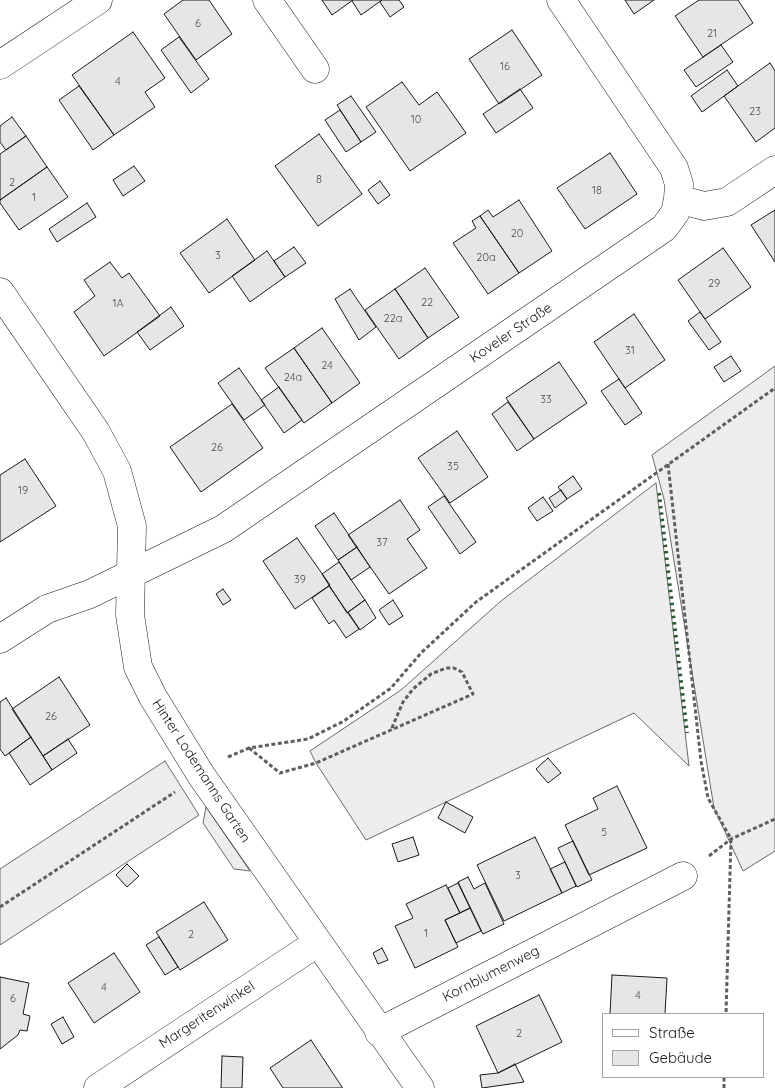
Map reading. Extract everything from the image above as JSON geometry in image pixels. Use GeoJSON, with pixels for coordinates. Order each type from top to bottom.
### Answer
{"type":"FeatureCollection","features":[{"type":"Feature","properties":{"kind":"street"},"geometry":{"type":"LineString","coordinates":[[0,65],[98,0]]}},
{"type":"Feature","properties":{"kind":"street"},"geometry":{"type":"LineString","coordinates":[[267,0],[315,69]]}},
{"type":"Feature","properties":{"kind":"street","name":"Koveler Straße"},"geometry":{"type":"LineString","coordinates":[[0,639],[48,609],[90,594],[224,529],[664,228],[675,213],[678,199],[679,184],[674,168],[561,0]]}},
{"type":"Feature","properties":{"kind":"street"},"geometry":{"type":"LineString","coordinates":[[678,199],[704,206],[727,202],[775,170]]}},
{"type":"Feature","properties":{"kind":"street","name":"Hinter Lodemanns Garten"},"geometry":{"type":"LineString","coordinates":[[0,292],[96,432],[117,471],[132,526],[130,615],[138,667],[153,697],[200,775],[420,1088]]}},
{"type":"Feature","properties":{"kind":"street","name":"Kornblumenweg"},"geometry":{"type":"LineString","coordinates":[[379,1032],[683,876]]}},
{"type":"Feature","properties":{"kind":"street","name":"Margeritenwinkel"},"geometry":{"type":"LineString","coordinates":[[98,1088],[317,943]]}},
{"type":"Feature","properties":{"kind":"path"},"geometry":{"type":"LineString","coordinates":[[225,758],[249,748],[308,739],[344,721],[391,688],[422,653],[476,602],[775,388]]}},
{"type":"Feature","properties":{"kind":"path"},"geometry":{"type":"LineString","coordinates":[[668,464],[701,761],[708,798],[731,839],[726,1013]]}},
{"type":"Feature","properties":{"kind":"path"},"geometry":{"type":"LineString","coordinates":[[249,748],[280,773],[316,763],[473,694],[462,672],[454,668],[446,668],[431,674],[413,689],[404,702],[391,730]]}},
{"type":"Feature","properties":{"kind":"path"},"geometry":{"type":"LineString","coordinates":[[0,907],[175,792]]}},
{"type":"Feature","properties":{"kind":"path"},"geometry":{"type":"LineString","coordinates":[[731,839],[775,819]]}},
{"type":"Feature","properties":{"kind":"shaded area"},"geometry":{"type":"Polygon","coordinates":[[[775,366],[775,851],[743,871],[714,808],[664,499],[652,455],[775,366]]]}},
{"type":"Feature","properties":{"kind":"shaded area"},"geometry":{"type":"Polygon","coordinates":[[[656,483],[689,766],[634,713],[366,840],[310,751],[401,690],[501,601],[656,483]]]}},
{"type":"Feature","properties":{"kind":"shaded area"},"geometry":{"type":"Polygon","coordinates":[[[165,761],[199,815],[0,945],[0,869],[165,761]]]}},
{"type":"Feature","properties":{"kind":"shaded area"},"geometry":{"type":"Polygon","coordinates":[[[206,807],[250,871],[234,869],[203,823],[206,807]]]}},
{"type":"Feature","properties":{"kind":"building"},"geometry":{"type":"Polygon","coordinates":[[[183,0],[209,0],[232,34],[196,60],[164,14],[183,0]]]}},
{"type":"Feature","properties":{"kind":"building"},"geometry":{"type":"Polygon","coordinates":[[[322,0],[353,0],[332,15],[322,0]]]}},
{"type":"Feature","properties":{"kind":"building"},"geometry":{"type":"Polygon","coordinates":[[[353,0],[382,0],[361,15],[353,0]]]}},
{"type":"Feature","properties":{"kind":"building"},"geometry":{"type":"Polygon","coordinates":[[[382,0],[399,0],[404,7],[390,17],[380,2],[382,0]]]}},
{"type":"Feature","properties":{"kind":"building"},"geometry":{"type":"Polygon","coordinates":[[[625,0],[654,0],[634,14],[625,0]]]}},
{"type":"Feature","properties":{"kind":"building"},"geometry":{"type":"Polygon","coordinates":[[[699,0],[738,0],[753,23],[703,57],[675,16],[699,0]]]}},
{"type":"Feature","properties":{"kind":"building"},"geometry":{"type":"Polygon","coordinates":[[[512,30],[542,75],[499,104],[469,59],[512,30]]]}},
{"type":"Feature","properties":{"kind":"building"},"geometry":{"type":"Polygon","coordinates":[[[133,32],[165,78],[145,92],[155,107],[114,135],[72,75],[133,32]]]}},
{"type":"Feature","properties":{"kind":"building"},"geometry":{"type":"Polygon","coordinates":[[[179,37],[209,79],[191,93],[161,50],[179,37]]]}},
{"type":"Feature","properties":{"kind":"building"},"geometry":{"type":"Polygon","coordinates":[[[721,45],[733,62],[696,87],[684,70],[721,45]]]}},
{"type":"Feature","properties":{"kind":"building"},"geometry":{"type":"Polygon","coordinates":[[[770,63],[775,71],[775,128],[756,142],[724,96],[770,63]]]}},
{"type":"Feature","properties":{"kind":"building"},"geometry":{"type":"Polygon","coordinates":[[[727,70],[738,86],[702,112],[691,96],[727,70]]]}},
{"type":"Feature","properties":{"kind":"building"},"geometry":{"type":"Polygon","coordinates":[[[402,82],[419,105],[437,92],[466,133],[410,171],[366,107],[402,82]]]}},
{"type":"Feature","properties":{"kind":"building"},"geometry":{"type":"Polygon","coordinates":[[[79,86],[114,135],[93,150],[59,100],[79,86]]]}},
{"type":"Feature","properties":{"kind":"building"},"geometry":{"type":"Polygon","coordinates":[[[520,89],[533,108],[496,133],[483,114],[520,89]]]}},
{"type":"Feature","properties":{"kind":"building"},"geometry":{"type":"Polygon","coordinates":[[[351,96],[376,132],[361,142],[337,105],[351,96]]]}},
{"type":"Feature","properties":{"kind":"building"},"geometry":{"type":"Polygon","coordinates":[[[340,110],[361,142],[346,152],[325,120],[340,110]]]}},
{"type":"Feature","properties":{"kind":"building"},"geometry":{"type":"Polygon","coordinates":[[[12,117],[26,136],[6,150],[0,142],[0,126],[12,117]]]}},
{"type":"Feature","properties":{"kind":"building"},"geometry":{"type":"Polygon","coordinates":[[[319,134],[362,194],[318,226],[275,166],[319,134]]]}},
{"type":"Feature","properties":{"kind":"building"},"geometry":{"type":"Polygon","coordinates":[[[26,136],[47,167],[0,200],[0,154],[26,136]]]}},
{"type":"Feature","properties":{"kind":"building"},"geometry":{"type":"Polygon","coordinates":[[[610,153],[637,194],[585,229],[557,188],[610,153]]]}},
{"type":"Feature","properties":{"kind":"building"},"geometry":{"type":"Polygon","coordinates":[[[134,166],[145,181],[123,196],[113,180],[134,166]]]}},
{"type":"Feature","properties":{"kind":"building"},"geometry":{"type":"Polygon","coordinates":[[[47,167],[68,197],[19,230],[0,203],[0,200],[47,167]]]}},
{"type":"Feature","properties":{"kind":"building"},"geometry":{"type":"Polygon","coordinates":[[[380,181],[390,195],[378,204],[368,190],[380,181]]]}},
{"type":"Feature","properties":{"kind":"building"},"geometry":{"type":"Polygon","coordinates":[[[519,200],[552,251],[519,273],[480,216],[488,210],[493,217],[519,200]]]}},
{"type":"Feature","properties":{"kind":"building"},"geometry":{"type":"Polygon","coordinates":[[[87,203],[96,217],[57,242],[49,229],[87,203]]]}},
{"type":"Feature","properties":{"kind":"building"},"geometry":{"type":"Polygon","coordinates":[[[775,210],[775,262],[751,225],[775,210]]]}},
{"type":"Feature","properties":{"kind":"building"},"geometry":{"type":"Polygon","coordinates":[[[480,216],[519,273],[488,294],[453,243],[476,228],[472,221],[480,216]]]}},
{"type":"Feature","properties":{"kind":"building"},"geometry":{"type":"Polygon","coordinates":[[[227,219],[255,260],[209,293],[180,253],[227,219]]]}},
{"type":"Feature","properties":{"kind":"building"},"geometry":{"type":"Polygon","coordinates":[[[294,247],[306,263],[285,277],[274,261],[294,247]]]}},
{"type":"Feature","properties":{"kind":"building"},"geometry":{"type":"Polygon","coordinates":[[[723,248],[751,287],[705,319],[678,280],[723,248]]]}},
{"type":"Feature","properties":{"kind":"building"},"geometry":{"type":"Polygon","coordinates":[[[267,251],[285,277],[250,302],[232,276],[267,251]]]}},
{"type":"Feature","properties":{"kind":"building"},"geometry":{"type":"Polygon","coordinates":[[[110,262],[122,278],[129,273],[160,316],[104,356],[74,312],[95,296],[84,280],[110,262]]]}},
{"type":"Feature","properties":{"kind":"building"},"geometry":{"type":"Polygon","coordinates":[[[425,268],[459,317],[428,338],[395,289],[425,268]]]}},
{"type":"Feature","properties":{"kind":"building"},"geometry":{"type":"Polygon","coordinates":[[[350,289],[376,327],[359,340],[335,299],[350,289]]]}},
{"type":"Feature","properties":{"kind":"building"},"geometry":{"type":"Polygon","coordinates":[[[395,289],[428,338],[399,359],[365,310],[395,289]]]}},
{"type":"Feature","properties":{"kind":"building"},"geometry":{"type":"Polygon","coordinates":[[[171,307],[184,326],[150,350],[137,332],[171,307]]]}},
{"type":"Feature","properties":{"kind":"building"},"geometry":{"type":"Polygon","coordinates":[[[700,312],[721,342],[709,350],[688,321],[700,312]]]}},
{"type":"Feature","properties":{"kind":"building"},"geometry":{"type":"Polygon","coordinates":[[[634,314],[665,360],[625,388],[594,342],[634,314]]]}},
{"type":"Feature","properties":{"kind":"building"},"geometry":{"type":"Polygon","coordinates":[[[322,328],[360,383],[332,403],[294,348],[322,328]]]}},
{"type":"Feature","properties":{"kind":"building"},"geometry":{"type":"Polygon","coordinates":[[[294,348],[332,403],[304,423],[265,368],[294,348]]]}},
{"type":"Feature","properties":{"kind":"building"},"geometry":{"type":"Polygon","coordinates":[[[731,356],[741,371],[724,382],[714,367],[731,356]]]}},
{"type":"Feature","properties":{"kind":"building"},"geometry":{"type":"Polygon","coordinates":[[[559,362],[587,403],[534,439],[506,398],[559,362]]]}},
{"type":"Feature","properties":{"kind":"building"},"geometry":{"type":"Polygon","coordinates":[[[239,368],[265,405],[244,420],[218,383],[239,368]]]}},
{"type":"Feature","properties":{"kind":"building"},"geometry":{"type":"Polygon","coordinates":[[[619,379],[642,413],[625,425],[601,391],[619,379]]]}},
{"type":"Feature","properties":{"kind":"building"},"geometry":{"type":"Polygon","coordinates":[[[279,387],[302,420],[284,433],[261,400],[279,387]]]}},
{"type":"Feature","properties":{"kind":"building"},"geometry":{"type":"Polygon","coordinates":[[[508,402],[534,439],[517,451],[492,414],[508,402]]]}},
{"type":"Feature","properties":{"kind":"building"},"geometry":{"type":"Polygon","coordinates":[[[232,404],[263,448],[201,492],[170,447],[232,404]]]}},
{"type":"Feature","properties":{"kind":"building"},"geometry":{"type":"Polygon","coordinates":[[[457,431],[488,477],[450,503],[418,458],[457,431]]]}},
{"type":"Feature","properties":{"kind":"building"},"geometry":{"type":"Polygon","coordinates":[[[25,459],[56,506],[0,542],[0,475],[25,459]]]}},
{"type":"Feature","properties":{"kind":"building"},"geometry":{"type":"Polygon","coordinates":[[[573,476],[582,489],[567,499],[558,487],[573,476]]]}},
{"type":"Feature","properties":{"kind":"building"},"geometry":{"type":"Polygon","coordinates":[[[561,490],[567,499],[555,508],[549,498],[561,490]]]}},
{"type":"Feature","properties":{"kind":"building"},"geometry":{"type":"Polygon","coordinates":[[[444,496],[476,542],[460,554],[428,507],[444,496]]]}},
{"type":"Feature","properties":{"kind":"building"},"geometry":{"type":"Polygon","coordinates":[[[543,497],[553,511],[537,521],[528,508],[543,497]]]}},
{"type":"Feature","properties":{"kind":"building"},"geometry":{"type":"Polygon","coordinates":[[[400,500],[420,530],[407,539],[427,568],[389,594],[348,535],[400,500]]]}},
{"type":"Feature","properties":{"kind":"building"},"geometry":{"type":"Polygon","coordinates":[[[334,513],[357,547],[338,560],[315,526],[334,513]]]}},
{"type":"Feature","properties":{"kind":"building"},"geometry":{"type":"Polygon","coordinates":[[[297,538],[330,585],[295,609],[263,561],[297,538]]]}},
{"type":"Feature","properties":{"kind":"building"},"geometry":{"type":"Polygon","coordinates":[[[357,547],[370,567],[351,580],[338,560],[357,547]]]}},
{"type":"Feature","properties":{"kind":"building"},"geometry":{"type":"Polygon","coordinates":[[[339,562],[365,600],[347,613],[322,574],[339,562]]]}},
{"type":"Feature","properties":{"kind":"building"},"geometry":{"type":"Polygon","coordinates":[[[329,586],[359,629],[346,638],[334,620],[329,624],[312,598],[329,586]]]}},
{"type":"Feature","properties":{"kind":"building"},"geometry":{"type":"Polygon","coordinates":[[[223,589],[231,600],[223,605],[216,594],[223,589]]]}},
{"type":"Feature","properties":{"kind":"building"},"geometry":{"type":"Polygon","coordinates":[[[365,600],[376,618],[360,630],[348,612],[365,600]]]}},
{"type":"Feature","properties":{"kind":"building"},"geometry":{"type":"Polygon","coordinates":[[[393,600],[403,616],[389,625],[379,610],[393,600]]]}},
{"type":"Feature","properties":{"kind":"building"},"geometry":{"type":"Polygon","coordinates":[[[59,677],[90,725],[43,756],[12,709],[59,677]]]}},
{"type":"Feature","properties":{"kind":"building"},"geometry":{"type":"Polygon","coordinates":[[[6,698],[31,737],[5,756],[0,749],[0,702],[6,698]]]}},
{"type":"Feature","properties":{"kind":"building"},"geometry":{"type":"Polygon","coordinates":[[[31,737],[52,770],[30,785],[9,753],[31,737]]]}},
{"type":"Feature","properties":{"kind":"building"},"geometry":{"type":"Polygon","coordinates":[[[68,739],[77,753],[52,770],[43,756],[68,739]]]}},
{"type":"Feature","properties":{"kind":"building"},"geometry":{"type":"Polygon","coordinates":[[[548,758],[561,773],[548,783],[536,769],[548,758]]]}},
{"type":"Feature","properties":{"kind":"building"},"geometry":{"type":"Polygon","coordinates":[[[617,786],[647,848],[589,875],[565,825],[598,809],[593,798],[617,786]]]}},
{"type":"Feature","properties":{"kind":"building"},"geometry":{"type":"Polygon","coordinates":[[[446,802],[473,817],[465,833],[438,818],[446,802]]]}},
{"type":"Feature","properties":{"kind":"building"},"geometry":{"type":"Polygon","coordinates":[[[413,837],[419,855],[398,862],[392,844],[413,837]]]}},
{"type":"Feature","properties":{"kind":"building"},"geometry":{"type":"Polygon","coordinates":[[[535,837],[562,893],[504,921],[477,865],[535,837]]]}},
{"type":"Feature","properties":{"kind":"building"},"geometry":{"type":"Polygon","coordinates":[[[573,841],[592,880],[577,887],[558,848],[573,841]]]}},
{"type":"Feature","properties":{"kind":"building"},"geometry":{"type":"Polygon","coordinates":[[[565,862],[576,886],[562,893],[550,869],[565,862]]]}},
{"type":"Feature","properties":{"kind":"building"},"geometry":{"type":"Polygon","coordinates":[[[127,864],[139,876],[127,887],[116,875],[127,864]]]}},
{"type":"Feature","properties":{"kind":"building"},"geometry":{"type":"Polygon","coordinates":[[[468,877],[474,889],[485,883],[504,924],[483,934],[458,882],[468,877]]]}},
{"type":"Feature","properties":{"kind":"building"},"geometry":{"type":"Polygon","coordinates":[[[458,883],[470,908],[460,913],[448,888],[458,883]]]}},
{"type":"Feature","properties":{"kind":"building"},"geometry":{"type":"Polygon","coordinates":[[[446,885],[460,913],[445,920],[458,947],[415,968],[395,926],[413,918],[406,904],[446,885]]]}},
{"type":"Feature","properties":{"kind":"building"},"geometry":{"type":"Polygon","coordinates":[[[204,902],[228,940],[180,970],[156,932],[204,902]]]}},
{"type":"Feature","properties":{"kind":"building"},"geometry":{"type":"Polygon","coordinates":[[[470,908],[481,931],[456,943],[445,920],[470,908]]]}},
{"type":"Feature","properties":{"kind":"building"},"geometry":{"type":"Polygon","coordinates":[[[159,937],[178,967],[165,975],[146,945],[159,937]]]}},
{"type":"Feature","properties":{"kind":"building"},"geometry":{"type":"Polygon","coordinates":[[[382,948],[388,960],[378,964],[373,953],[382,948]]]}},
{"type":"Feature","properties":{"kind":"building"},"geometry":{"type":"Polygon","coordinates":[[[114,953],[140,992],[94,1023],[68,983],[114,953]]]}},
{"type":"Feature","properties":{"kind":"building"},"geometry":{"type":"Polygon","coordinates":[[[612,975],[667,978],[665,1013],[610,1013],[612,975]]]}},
{"type":"Feature","properties":{"kind":"building"},"geometry":{"type":"Polygon","coordinates":[[[0,977],[29,983],[23,1014],[30,1016],[27,1031],[20,1030],[18,1035],[0,1049],[0,977]]]}},
{"type":"Feature","properties":{"kind":"building"},"geometry":{"type":"Polygon","coordinates":[[[539,995],[562,1042],[498,1073],[476,1026],[539,995]]]}},
{"type":"Feature","properties":{"kind":"building"},"geometry":{"type":"Polygon","coordinates":[[[63,1017],[74,1037],[62,1044],[51,1024],[63,1017]]]}},
{"type":"Feature","properties":{"kind":"building"},"geometry":{"type":"Polygon","coordinates":[[[311,1040],[342,1088],[283,1088],[270,1068],[311,1040]]]}},
{"type":"Feature","properties":{"kind":"building"},"geometry":{"type":"Polygon","coordinates":[[[222,1056],[243,1057],[242,1088],[221,1088],[222,1056]]]}},
{"type":"Feature","properties":{"kind":"building"},"geometry":{"type":"Polygon","coordinates":[[[515,1064],[524,1082],[482,1088],[480,1075],[498,1073],[515,1064]]]}},
{"type":"Feature","properties":{"kind":"hedge"},"geometry":{"type":"LineString","coordinates":[[659,493],[687,733]]}}]}
